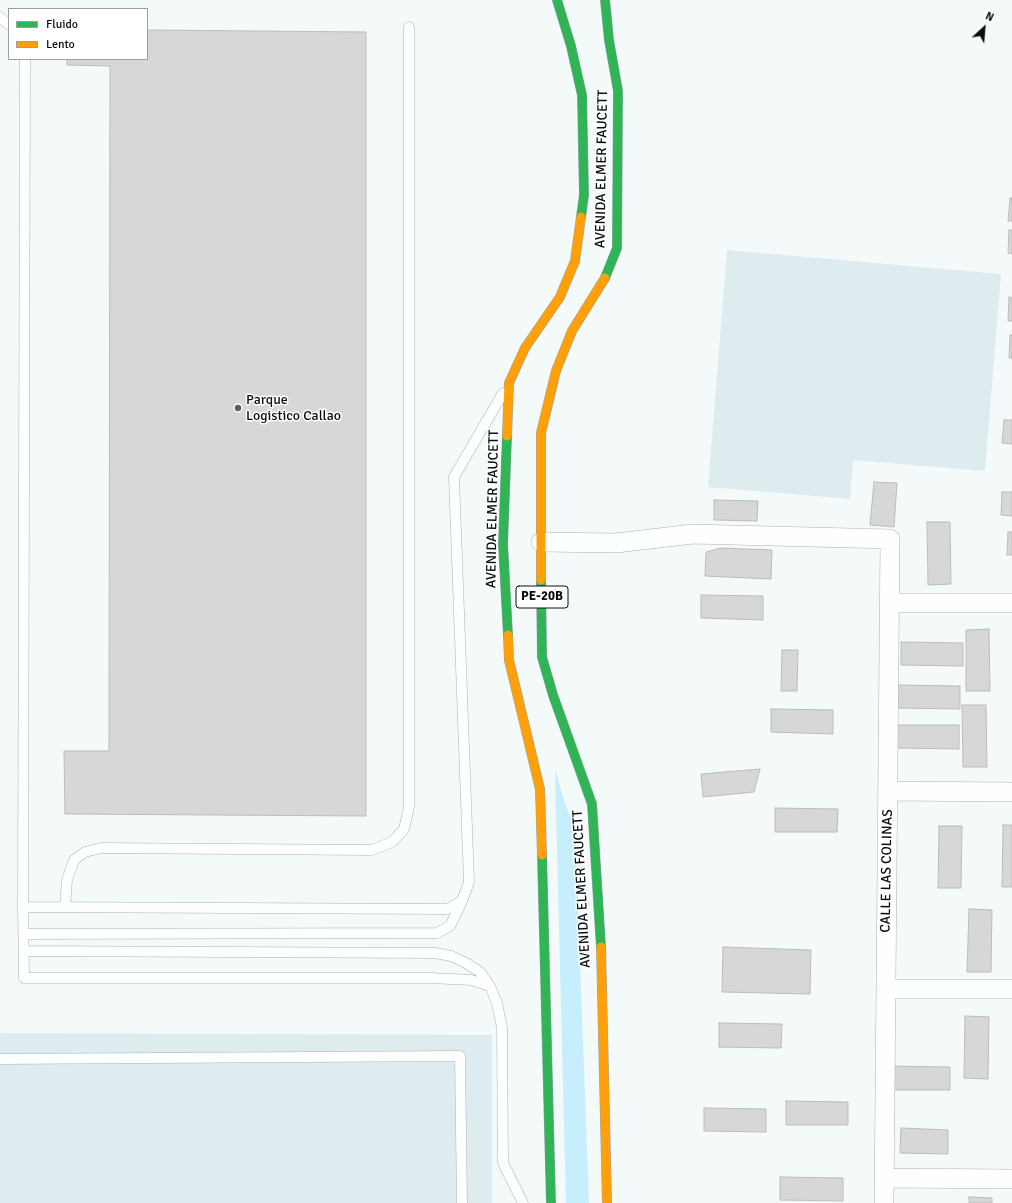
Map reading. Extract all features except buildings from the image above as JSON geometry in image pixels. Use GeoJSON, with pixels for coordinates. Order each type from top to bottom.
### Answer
{"type":"FeatureCollection","features":[{"type":"Feature","properties":{"kind":"highway","name":"AVENIDA ELMER FAUCETT"},"geometry":{"type":"LineString","coordinates":[[551,1203],[540,789],[509,660],[503,544],[509,383],[525,348],[560,297],[575,261],[584,195],[582,95],[571,46],[557,0]]}},
{"type":"Feature","properties":{"kind":"highway","name":"AVENIDA ELMER FAUCETT"},"geometry":{"type":"LineString","coordinates":[[605,0],[609,40],[618,91],[617,248],[608,274],[572,331],[556,371],[541,433],[541,542],[542,657],[555,702],[592,804],[600,914],[608,1203]]}},
{"type":"Feature","properties":{"kind":"street","name":"CALLE LAS COLINAS"},"geometry":{"type":"LineString","coordinates":[[541,542],[616,543],[693,534],[890,539],[884,1203]]}},
{"type":"Feature","properties":{"kind":"street"},"geometry":{"type":"LineString","coordinates":[[889,603],[1012,603]]}},
{"type":"Feature","properties":{"kind":"street"},"geometry":{"type":"LineString","coordinates":[[888,791],[1012,792]]}},
{"type":"Feature","properties":{"kind":"street"},"geometry":{"type":"LineString","coordinates":[[886,989],[1012,989]]}},
{"type":"Feature","properties":{"kind":"street"},"geometry":{"type":"LineString","coordinates":[[885,1178],[1012,1179]]}},
{"type":"Feature","properties":{"kind":"lane"},"geometry":{"type":"LineString","coordinates":[[0,16],[8,24]]}},
{"type":"Feature","properties":{"kind":"lane"},"geometry":{"type":"LineString","coordinates":[[65,907],[67,880],[74,860],[85,852],[101,848],[372,850],[392,842],[404,830],[409,807],[409,27]]}},
{"type":"Feature","properties":{"kind":"lane"},"geometry":{"type":"LineString","coordinates":[[25,60],[24,978],[430,978],[471,980],[490,986]]}},
{"type":"Feature","properties":{"kind":"lane"},"geometry":{"type":"LineString","coordinates":[[24,934],[437,933],[450,926],[469,882],[454,477],[509,383]]}},
{"type":"Feature","properties":{"kind":"lane"},"geometry":{"type":"LineString","coordinates":[[23,907],[447,909],[462,901]]}},
{"type":"Feature","properties":{"kind":"lane"},"geometry":{"type":"LineString","coordinates":[[24,951],[435,953],[451,956],[466,963],[480,972],[490,986],[497,1003],[502,1028],[503,1163],[523,1203]]}},
{"type":"Feature","properties":{"kind":"lane"},"geometry":{"type":"LineString","coordinates":[[0,1059],[460,1056],[462,1203]]}},
{"type":"Feature","properties":{"kind":"shaded area"},"geometry":{"type":"Polygon","coordinates":[[[727,250],[1001,274],[985,471],[853,460],[850,499],[708,487],[727,250]]]}},
{"type":"Feature","properties":{"kind":"shaded area"},"geometry":{"type":"Polygon","coordinates":[[[555,769],[565,804],[575,828],[589,1203],[566,1203],[555,769]]]}},
{"type":"Feature","properties":{"kind":"shaded area"},"geometry":{"type":"Polygon","coordinates":[[[0,1033],[492,1035],[492,1203],[0,1203],[0,1033]]]}},
{"type":"Feature","properties":{"kind":"traffic: fast"},"geometry":{"type":"LineString","coordinates":[[557,0],[571,46],[582,95],[584,195],[581,217]]}},
{"type":"Feature","properties":{"kind":"traffic: fast"},"geometry":{"type":"LineString","coordinates":[[605,0],[609,40],[618,91],[617,248],[605,278]]}},
{"type":"Feature","properties":{"kind":"traffic: fast"},"geometry":{"type":"LineString","coordinates":[[507,436],[503,544],[508,635]]}},
{"type":"Feature","properties":{"kind":"traffic: fast"},"geometry":{"type":"LineString","coordinates":[[541,580],[542,657],[553,695],[592,804],[601,947]]}},
{"type":"Feature","properties":{"kind":"traffic: fast"},"geometry":{"type":"LineString","coordinates":[[542,855],[551,1203]]}},
{"type":"Feature","properties":{"kind":"traffic: slow"},"geometry":{"type":"LineString","coordinates":[[507,436],[509,383],[525,348],[560,297],[575,261],[581,217]]}},
{"type":"Feature","properties":{"kind":"traffic: slow"},"geometry":{"type":"LineString","coordinates":[[541,580],[541,433],[556,371],[572,331],[605,278]]}},
{"type":"Feature","properties":{"kind":"traffic: slow"},"geometry":{"type":"LineString","coordinates":[[508,635],[509,660],[540,789],[542,855]]}},
{"type":"Feature","properties":{"kind":"traffic: slow"},"geometry":{"type":"LineString","coordinates":[[601,947],[607,1203]]}},
{"type":"Feature","properties":{"kind":"place","name":"Parque Logistico Callao"},"geometry":{"type":"Point","coordinates":[238,408]}}]}
